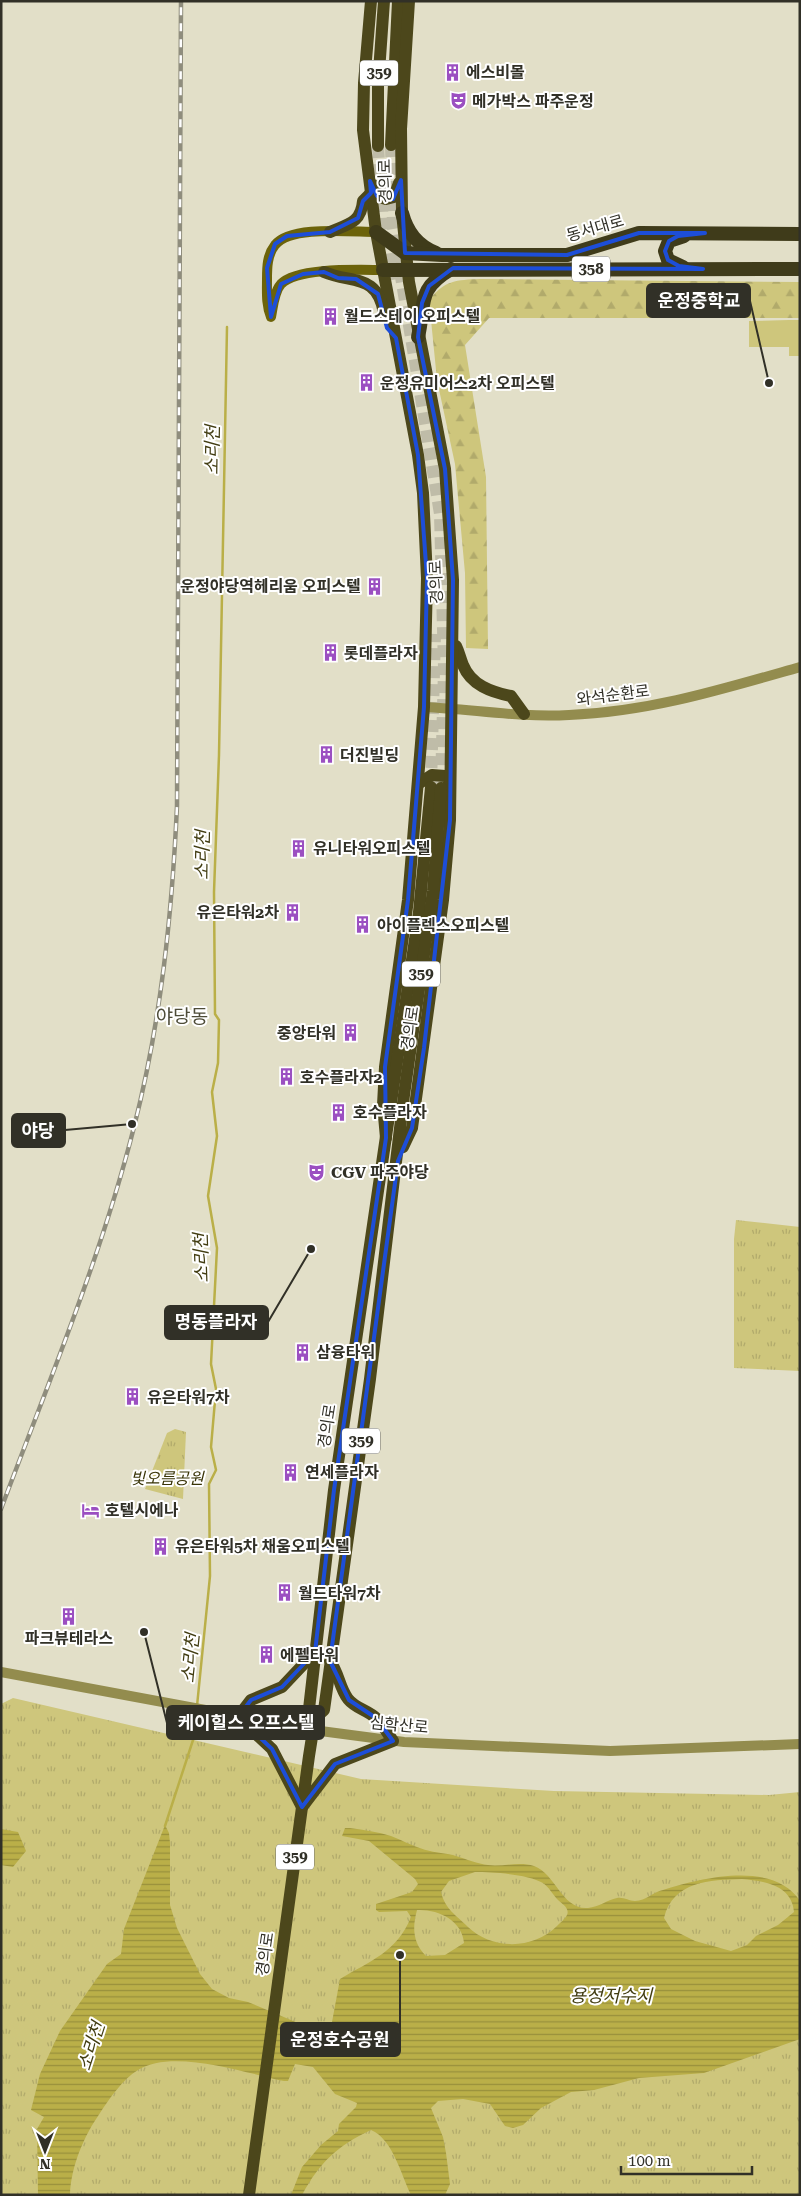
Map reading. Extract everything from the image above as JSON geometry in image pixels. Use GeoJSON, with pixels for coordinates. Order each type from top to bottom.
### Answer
{"type":"FeatureCollection","features":[{"type":"Feature","properties":{"kind":"highway"},"geometry":{"type":"LineString","coordinates":[[402,213],[406,228],[416,241],[428,250],[442,255]]}},
{"type":"Feature","properties":{"kind":"highway"},"geometry":{"type":"LineString","coordinates":[[376,232],[405,253]]}},
{"type":"Feature","properties":{"kind":"highway","name":"동서대로"},"geometry":{"type":"LineString","coordinates":[[405,253],[442,255],[567,255],[639,233],[800,234]]}},
{"type":"Feature","properties":{"kind":"highway"},"geometry":{"type":"LineString","coordinates":[[703,269],[679,266],[668,260],[665,251],[668,241],[678,236],[705,233]]}},
{"type":"Feature","properties":{"kind":"highway"},"geometry":{"type":"LineString","coordinates":[[418,337],[423,318],[422,303],[428,286],[436,278],[453,268]]}},
{"type":"Feature","properties":{"kind":"highway","name":"동서대로"},"geometry":{"type":"LineString","coordinates":[[382,270],[453,268],[800,269]]}},
{"type":"Feature","properties":{"kind":"main road","name":"경의로"},"geometry":{"type":"LineString","coordinates":[[314,1724],[324,1710],[398,1161],[412,1128],[427,1030],[443,900],[435,785],[424,707],[427,578],[423,493],[418,455],[382,270],[364,130],[364,83],[371,1]]}},
{"type":"Feature","properties":{"kind":"main road","name":"경의로"},"geometry":{"type":"LineString","coordinates":[[384,1],[378,86],[384,145],[398,1]]}},
{"type":"Feature","properties":{"kind":"main road","name":"경의로"},"geometry":{"type":"LineString","coordinates":[[249,2195],[314,1724],[309,1709],[332,1500],[386,1138],[383,1105],[385,1067],[408,900],[453,708],[453,580],[445,469],[418,337],[407,269],[402,213],[400,129],[409,1]]}},
{"type":"Feature","properties":{"kind":"main road"},"geometry":{"type":"LineString","coordinates":[[330,232],[358,218],[362,213],[363,202],[371,187],[376,194],[386,199],[394,197],[401,180]]}},
{"type":"Feature","properties":{"kind":"main road"},"geometry":{"type":"LineString","coordinates":[[376,232],[310,232],[287,236],[275,244],[270,254],[267,268],[268,309],[271,317],[277,292],[281,284],[303,274],[382,270]]}},
{"type":"Feature","properties":{"kind":"main road"},"geometry":{"type":"LineString","coordinates":[[324,272],[338,278],[356,279],[372,286],[378,294],[387,328],[396,338]]}},
{"type":"Feature","properties":{"kind":"main road"},"geometry":{"type":"LineString","coordinates":[[453,640],[469,677],[478,685],[496,693],[511,696],[524,714]]}},
{"type":"Feature","properties":{"kind":"main road"},"geometry":{"type":"LineString","coordinates":[[315,1652],[282,1686],[251,1700],[238,1717],[272,1749],[302,1807],[335,1764],[393,1741],[376,1718],[354,1706],[349,1700],[338,1681],[338,1672],[330,1661]]}},
{"type":"Feature","properties":{"kind":"main road"},"geometry":{"type":"LineString","coordinates":[[240,2195],[254,2160]]}},
{"type":"Feature","properties":{"kind":"main road"},"geometry":{"type":"LineString","coordinates":[[254,2160],[256,2195]]}},
{"type":"Feature","properties":{"kind":"street","name":"와석순환로"},"geometry":{"type":"LineString","coordinates":[[424,707],[453,708],[478,712],[568,716],[636,710],[699,696],[800,667]]}},
{"type":"Feature","properties":{"kind":"street","name":"심학산로"},"geometry":{"type":"LineString","coordinates":[[1,1672],[238,1717],[314,1724],[393,1741],[610,1751],[800,1744]]}},
{"type":"Feature","properties":{"kind":"highlighted area"},"geometry":{"type":"Polygon","coordinates":[[[401,180],[405,253],[567,255],[639,233],[705,233],[678,236],[669,241],[665,251],[668,260],[679,266],[703,269],[453,268],[429,286],[422,303],[418,337],[445,469],[453,580],[450,820],[424,1048],[412,1128],[398,1161],[330,1661],[349,1700],[376,1718],[393,1741],[335,1764],[302,1807],[272,1749],[238,1717],[251,1700],[282,1687],[315,1652],[334,1490],[386,1138],[385,1067],[408,900],[424,707],[427,578],[418,455],[396,338],[387,328],[378,294],[356,279],[338,278],[324,272],[303,274],[281,284],[271,317],[267,268],[275,244],[287,236],[330,232],[358,218],[363,201],[371,193],[370,181],[377,196],[393,199],[401,180]]]}},
{"type":"Feature","properties":{"kind":"green space"},"geometry":{"type":"Polygon","coordinates":[[[480,279],[800,282],[800,318],[489,318],[465,345],[486,477],[488,649],[466,648],[465,573],[455,464],[437,380],[429,300],[440,288],[452,282],[480,279]]]}},
{"type":"Feature","properties":{"kind":"green space"},"geometry":{"type":"Polygon","coordinates":[[[800,320],[800,356],[789,356],[789,347],[749,347],[749,321],[800,320]]]}},
{"type":"Feature","properties":{"kind":"green space"},"geometry":{"type":"Polygon","coordinates":[[[736,1220],[800,1227],[800,1371],[734,1368],[734,1239],[736,1220]]]}},
{"type":"Feature","properties":{"kind":"green space","name":"빛오름공원"},"geometry":{"type":"Polygon","coordinates":[[[175,1429],[186,1432],[183,1499],[145,1489],[167,1433],[175,1429]]]}},
{"type":"Feature","properties":{"kind":"green space"},"geometry":{"type":"Polygon","coordinates":[[[13,1698],[361,1779],[554,1791],[769,1795],[800,1792],[800,2195],[1,2195],[1,1704],[13,1698]]]}},
{"type":"Feature","properties":{"kind":"water","name":"용정저수지"},"geometry":{"type":"Polygon","coordinates":[[[165,1825],[169,1833],[170,1843],[170,1905],[177,1928],[200,1974],[212,1989],[229,1998],[248,2002],[298,2023],[303,2022],[307,2026],[327,2027],[332,2022],[340,1979],[382,1954],[398,1939],[411,1917],[407,1911],[379,1912],[376,1910],[376,1904],[412,1892],[418,1884],[415,1879],[369,1841],[342,1836],[345,1828],[366,1830],[391,1836],[425,1850],[453,1855],[476,1863],[534,1866],[548,1876],[565,1898],[579,1907],[588,1908],[617,1898],[639,1901],[659,1891],[716,1877],[755,1876],[773,1880],[788,1888],[800,1901],[800,2039],[704,2073],[639,2078],[594,2090],[571,2092],[541,2108],[523,2125],[513,2128],[505,2126],[490,2104],[463,2099],[438,2101],[431,2108],[443,2137],[446,2153],[450,2184],[445,2195],[411,2195],[391,2149],[379,2135],[371,2130],[348,2142],[331,2156],[316,2173],[302,2195],[291,2195],[302,2167],[321,2145],[338,2131],[339,2124],[356,2107],[357,2103],[335,2094],[313,2067],[295,2064],[288,2081],[284,2081],[210,2064],[170,2061],[153,2064],[138,2070],[127,2079],[112,2096],[94,2122],[79,2152],[73,2173],[70,2195],[38,2195],[37,2129],[44,2117],[31,2110],[40,2074],[60,2031],[107,1964],[121,1954],[124,1929],[165,1825]],[[475,1872],[449,1881],[441,1892],[445,1903],[455,1915],[478,1935],[489,1940],[512,1944],[536,1940],[547,1934],[568,1913],[565,1906],[543,1883],[528,1877],[510,1874],[475,1872]],[[742,1879],[718,1880],[694,1885],[675,1896],[664,1918],[671,1929],[695,1941],[731,1951],[747,1945],[756,1936],[778,1925],[794,1912],[788,1896],[776,1886],[742,1879]],[[417,1910],[414,1929],[416,1940],[426,1956],[445,1955],[464,1943],[459,1928],[454,1922],[441,1914],[433,1911],[417,1910]]]}},
{"type":"Feature","properties":{"kind":"water"},"geometry":{"type":"Polygon","coordinates":[[[1,1829],[18,1832],[26,1851],[13,1867],[1,1865],[1,1829]]]}},
{"type":"Feature","properties":{"kind":"waterway","name":"소리천"},"geometry":{"type":"LineString","coordinates":[[197,1706],[210,1576],[209,1484],[216,1470],[211,1447],[216,1389],[211,1364],[217,1248],[208,1196],[217,1136],[212,1092],[218,1063],[219,1020],[215,1014],[214,892],[219,755],[227,327]]}},
{"type":"Feature","properties":{"kind":"waterway","name":"소리천"},"geometry":{"type":"LineString","coordinates":[[165,1826],[194,1737],[197,1712]]}},
{"type":"Feature","properties":{"kind":"tunnel"},"geometry":{"type":"LineString","coordinates":[[391,145],[393,228],[440,514],[444,668],[441,785]]}},
{"type":"Feature","properties":{"kind":"tunnel"},"geometry":{"type":"LineString","coordinates":[[378,146],[383,222],[392,280]]}},
{"type":"Feature","properties":{"kind":"tunnel"},"geometry":{"type":"LineString","coordinates":[[431,786],[435,634]]}},
{"type":"Feature","properties":{"kind":"railway"},"geometry":{"type":"LineString","coordinates":[[1,1509],[73,1320],[121,1176],[143,1087],[164,967],[172,887],[177,806],[181,1]]}},
{"type":"Feature","properties":{"kind":"place","name":"에스비몰"},"geometry":{"type":"Point","coordinates":[452,72]}},
{"type":"Feature","properties":{"kind":"place","name":"메가박스 파주운정"},"geometry":{"type":"Point","coordinates":[458,101]}},
{"type":"Feature","properties":{"kind":"place","name":"월드스테이 오피스텔"},"geometry":{"type":"Point","coordinates":[330,316]}},
{"type":"Feature","properties":{"kind":"place","name":"운정유미어스2차 오피스텔"},"geometry":{"type":"Point","coordinates":[366,383]}},
{"type":"Feature","properties":{"kind":"place","name":"운정중학교"},"geometry":{"type":"Point","coordinates":[769,383]}},
{"type":"Feature","properties":{"kind":"place","name":"운정야당역헤리움 오피스텔"},"geometry":{"type":"Point","coordinates":[375,586]}},
{"type":"Feature","properties":{"kind":"place","name":"롯데플라자"},"geometry":{"type":"Point","coordinates":[330,653]}},
{"type":"Feature","properties":{"kind":"place","name":"더진빌딩"},"geometry":{"type":"Point","coordinates":[326,755]}},
{"type":"Feature","properties":{"kind":"place","name":"유니타워오피스텔"},"geometry":{"type":"Point","coordinates":[299,848]}},
{"type":"Feature","properties":{"kind":"place","name":"유은타워2차"},"geometry":{"type":"Point","coordinates":[293,912]}},
{"type":"Feature","properties":{"kind":"place","name":"아이플렉스오피스텔"},"geometry":{"type":"Point","coordinates":[363,925]}},
{"type":"Feature","properties":{"kind":"place","name":"중앙타워"},"geometry":{"type":"Point","coordinates":[350,1033]}},
{"type":"Feature","properties":{"kind":"place","name":"호수플라자2"},"geometry":{"type":"Point","coordinates":[286,1077]}},
{"type":"Feature","properties":{"kind":"place","name":"호수플라자"},"geometry":{"type":"Point","coordinates":[339,1112]}},
{"type":"Feature","properties":{"kind":"place","name":"야당"},"geometry":{"type":"Point","coordinates":[132,1124]}},
{"type":"Feature","properties":{"kind":"place","name":"CGV 파주야당"},"geometry":{"type":"Point","coordinates":[317,1172]}},
{"type":"Feature","properties":{"kind":"place","name":"명동플라자"},"geometry":{"type":"Point","coordinates":[311,1249]}},
{"type":"Feature","properties":{"kind":"place","name":"삼융타워"},"geometry":{"type":"Point","coordinates":[302,1352]}},
{"type":"Feature","properties":{"kind":"place","name":"유은타워7차"},"geometry":{"type":"Point","coordinates":[133,1397]}},
{"type":"Feature","properties":{"kind":"place","name":"연세플라자"},"geometry":{"type":"Point","coordinates":[291,1472]}},
{"type":"Feature","properties":{"kind":"place","name":"호텔시에나"},"geometry":{"type":"Point","coordinates":[91,1510]}},
{"type":"Feature","properties":{"kind":"place","name":"유은타워5차 채움오피스텔"},"geometry":{"type":"Point","coordinates":[161,1546]}},
{"type":"Feature","properties":{"kind":"place","name":"월드타워7차"},"geometry":{"type":"Point","coordinates":[284,1593]}},
{"type":"Feature","properties":{"kind":"place","name":"파크뷰테라스"},"geometry":{"type":"Point","coordinates":[69,1616]}},
{"type":"Feature","properties":{"kind":"place","name":"케이힐스 오프스텔"},"geometry":{"type":"Point","coordinates":[144,1632]}},
{"type":"Feature","properties":{"kind":"place","name":"에펠타워"},"geometry":{"type":"Point","coordinates":[266,1655]}},
{"type":"Feature","properties":{"kind":"place","name":"운정호수공원"},"geometry":{"type":"Point","coordinates":[400,1955]}},
{"type":"Feature","properties":{"kind":"district","name":"야당동"},"geometry":{"type":"Point","coordinates":[182,1016]}}]}
